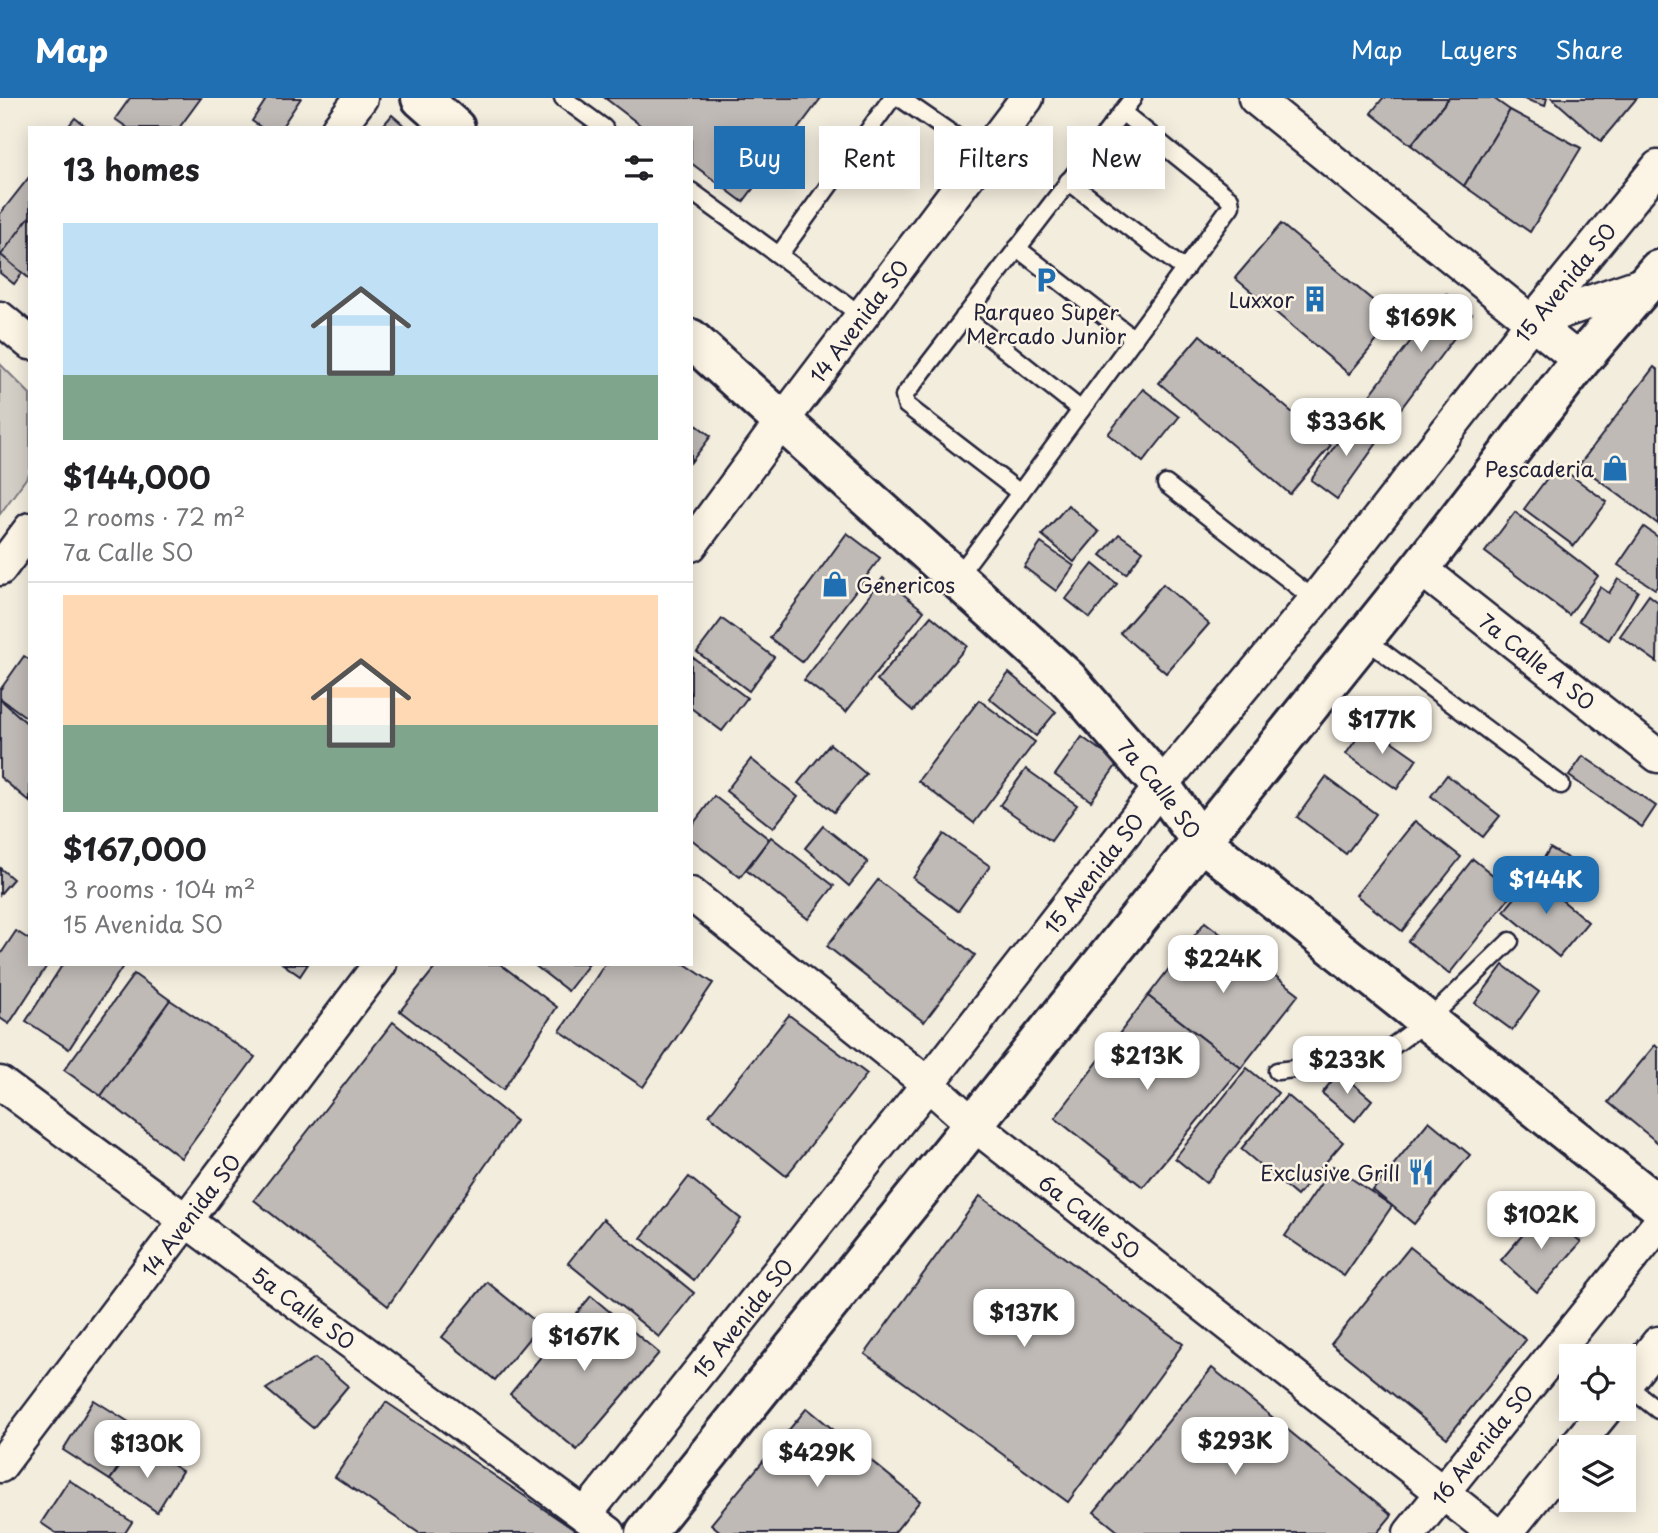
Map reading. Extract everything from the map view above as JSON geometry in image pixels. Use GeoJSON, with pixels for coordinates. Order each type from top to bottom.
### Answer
{"type":"FeatureCollection","features":[{"type":"Feature","properties":{"kind":"street"},"geometry":{"type":"LineString","coordinates":[[339,126],[360,98]]}},
{"type":"Feature","properties":{"kind":"street"},"geometry":{"type":"LineString","coordinates":[[421,98],[453,126]]}},
{"type":"Feature","properties":{"kind":"street","name":"14 Avenida SO"},"geometry":{"type":"LineString","coordinates":[[1006,126],[1027,98]]}},
{"type":"Feature","properties":{"kind":"street"},"geometry":{"type":"LineString","coordinates":[[1255,98],[1580,361]]}},
{"type":"Feature","properties":{"kind":"street","name":"15 Avenida SO"},"geometry":{"type":"LineString","coordinates":[[597,1524],[929,1084],[1161,786],[1315,600],[1532,322],[1658,167]]}},
{"type":"Feature","properties":{"kind":"street","name":"14 Avenida SO"},"geometry":{"type":"LineString","coordinates":[[693,542],[959,189]]}},
{"type":"Feature","properties":{"kind":"street"},"geometry":{"type":"LineString","coordinates":[[1532,322],[1655,281]]}},
{"type":"Feature","properties":{"kind":"street"},"geometry":{"type":"LineString","coordinates":[[645,1533],[1420,568],[1580,361],[1655,281]]}},
{"type":"Feature","properties":{"kind":"street"},"geometry":{"type":"LineString","coordinates":[[0,318],[28,341]]}},
{"type":"Feature","properties":{"kind":"street","name":"7a Calle SO"},"geometry":{"type":"LineString","coordinates":[[693,341],[1068,678],[1161,786],[1200,840],[1658,1205]]}},
{"type":"Feature","properties":{"kind":"street"},"geometry":{"type":"LineString","coordinates":[[0,569],[28,532]]}},
{"type":"Feature","properties":{"kind":"street","name":"7a Calle A SO"},"geometry":{"type":"LineString","coordinates":[[1420,568],[1658,756]]}},
{"type":"Feature","properties":{"kind":"street","name":"6a Calle SO"},"geometry":{"type":"LineString","coordinates":[[693,896],[929,1084],[973,1124],[1494,1533]]}},
{"type":"Feature","properties":{"kind":"street","name":"14 Avenida SO"},"geometry":{"type":"LineString","coordinates":[[0,1466],[378,966]]}},
{"type":"Feature","properties":{"kind":"street","name":"5a Calle SO"},"geometry":{"type":"LineString","coordinates":[[0,1083],[597,1524]]}},
{"type":"Feature","properties":{"kind":"street","name":"16 Avenida SO"},"geometry":{"type":"LineString","coordinates":[[1410,1533],[1658,1225]]}},
{"type":"Feature","properties":{"kind":"street"},"geometry":{"type":"LineString","coordinates":[[1636,1371],[1658,1343]]}},
{"type":"Feature","properties":{"kind":"street"},"geometry":{"type":"LineString","coordinates":[[1585,1435],[1596,1421]]}},
{"type":"Feature","properties":{"kind":"street"},"geometry":{"type":"LineString","coordinates":[[1506,1533],[1559,1467]]}},
{"type":"Feature","properties":{"kind":"lane"},"geometry":{"type":"LineString","coordinates":[[563,98],[601,126]]}},
{"type":"Feature","properties":{"kind":"lane"},"geometry":{"type":"LineString","coordinates":[[779,255],[892,98]]}},
{"type":"Feature","properties":{"kind":"lane"},"geometry":{"type":"LineString","coordinates":[[900,98],[941,126]]}},
{"type":"Feature","properties":{"kind":"lane"},"geometry":{"type":"LineString","coordinates":[[1111,126],[1133,98]]}},
{"type":"Feature","properties":{"kind":"lane"},"geometry":{"type":"LineString","coordinates":[[957,577],[1229,213],[1230,199],[1122,112]]}},
{"type":"Feature","properties":{"kind":"lane"},"geometry":{"type":"LineString","coordinates":[[1020,493],[904,401],[904,396],[1067,182]]}},
{"type":"Feature","properties":{"kind":"lane"},"geometry":{"type":"LineString","coordinates":[[1079,189],[1185,270]]}},
{"type":"Feature","properties":{"kind":"lane"},"geometry":{"type":"LineString","coordinates":[[693,192],[862,316]]}},
{"type":"Feature","properties":{"kind":"lane"},"geometry":{"type":"LineString","coordinates":[[1017,248],[1134,339]]}},
{"type":"Feature","properties":{"kind":"lane"},"geometry":{"type":"LineString","coordinates":[[964,317],[1081,410]]}},
{"type":"Feature","properties":{"kind":"lane"},"geometry":{"type":"LineString","coordinates":[[1166,484],[1315,600]]}},
{"type":"Feature","properties":{"kind":"lane"},"geometry":{"type":"LineString","coordinates":[[1363,638],[1561,785]]}},
{"type":"Feature","properties":{"kind":"lane"},"geometry":{"type":"LineString","coordinates":[[1277,1071],[1375,1059],[1427,1021],[1510,941]]}},
{"type":"Feature","properties":{"kind":"lane"},"geometry":{"type":"LineString","coordinates":[[1636,1393],[1658,1410]]}},
{"type":"Feature","properties":{"kind":"shaded area"},"geometry":{"type":"Polygon","coordinates":[[[0,364],[28,392],[28,476],[0,514],[0,364]]]}},
{"type":"Feature","properties":{"kind":"building"},"geometry":{"type":"Polygon","coordinates":[[[130,98],[201,98],[180,126],[125,126],[115,119],[130,98]]]}},
{"type":"Feature","properties":{"kind":"building"},"geometry":{"type":"Polygon","coordinates":[[[267,98],[301,98],[282,126],[259,126],[252,121],[267,98]]]}},
{"type":"Feature","properties":{"kind":"building"},"geometry":{"type":"Polygon","coordinates":[[[605,98],[821,98],[800,126],[714,126],[714,180],[693,164],[693,126],[641,126],[605,98]]]}},
{"type":"Feature","properties":{"kind":"building"},"geometry":{"type":"Polygon","coordinates":[[[1383,98],[1449,98],[1411,145],[1371,113],[1383,98]]]}},
{"type":"Feature","properties":{"kind":"building"},"geometry":{"type":"Polygon","coordinates":[[[1449,98],[1493,98],[1510,110],[1464,186],[1411,145],[1449,98]]]}},
{"type":"Feature","properties":{"kind":"building"},"geometry":{"type":"Polygon","coordinates":[[[1521,98],[1547,98],[1545,106],[1521,98]]]}},
{"type":"Feature","properties":{"kind":"building"},"geometry":{"type":"Polygon","coordinates":[[[1552,98],[1637,98],[1601,141],[1552,98]]]}},
{"type":"Feature","properties":{"kind":"building"},"geometry":{"type":"Polygon","coordinates":[[[1510,110],[1581,148],[1530,232],[1464,186],[1510,110]]]}},
{"type":"Feature","properties":{"kind":"building"},"geometry":{"type":"Polygon","coordinates":[[[392,115],[405,126],[383,126],[392,115]]]}},
{"type":"Feature","properties":{"kind":"building"},"geometry":{"type":"Polygon","coordinates":[[[75,118],[85,126],[69,126],[75,118]]]}},
{"type":"Feature","properties":{"kind":"building"},"geometry":{"type":"Polygon","coordinates":[[[28,179],[28,266],[14,284],[0,273],[0,214],[28,179]]]}},
{"type":"Feature","properties":{"kind":"building"},"geometry":{"type":"Polygon","coordinates":[[[726,189],[753,189],[743,202],[726,189]]]}},
{"type":"Feature","properties":{"kind":"building"},"geometry":{"type":"Polygon","coordinates":[[[28,219],[28,277],[1,255],[28,219]]]}},
{"type":"Feature","properties":{"kind":"building","name":"Luxxor"},"geometry":{"type":"Polygon","coordinates":[[[1281,224],[1395,319],[1349,374],[1235,278],[1281,224]]]}},
{"type":"Feature","properties":{"kind":"building"},"geometry":{"type":"Polygon","coordinates":[[[1446,294],[1472,314],[1396,415],[1370,395],[1446,294]]]}},
{"type":"Feature","properties":{"kind":"building"},"geometry":{"type":"Polygon","coordinates":[[[1200,335],[1331,445],[1290,494],[1159,383],[1200,335]]]}},
{"type":"Feature","properties":{"kind":"building"},"geometry":{"type":"Polygon","coordinates":[[[1654,367],[1658,370],[1658,524],[1579,465],[1654,367]]]}},
{"type":"Feature","properties":{"kind":"building"},"geometry":{"type":"Polygon","coordinates":[[[1143,389],[1179,417],[1143,462],[1108,434],[1143,389]]]}},
{"type":"Feature","properties":{"kind":"building"},"geometry":{"type":"Polygon","coordinates":[[[1355,417],[1382,436],[1337,499],[1311,480],[1355,417]]]}},
{"type":"Feature","properties":{"kind":"building"},"geometry":{"type":"Polygon","coordinates":[[[693,422],[711,436],[693,459],[693,422]]]}},
{"type":"Feature","properties":{"kind":"building"},"geometry":{"type":"Polygon","coordinates":[[[1557,465],[1607,502],[1574,546],[1524,509],[1557,465]]]}},
{"type":"Feature","properties":{"kind":"building"},"geometry":{"type":"Polygon","coordinates":[[[1068,505],[1099,532],[1074,562],[1042,535],[1068,505]]]}},
{"type":"Feature","properties":{"kind":"building"},"geometry":{"type":"Polygon","coordinates":[[[1515,512],[1598,576],[1569,615],[1485,552],[1515,512]]]}},
{"type":"Feature","properties":{"kind":"building"},"geometry":{"type":"Polygon","coordinates":[[[1644,527],[1658,537],[1658,585],[1655,589],[1618,565],[1644,527]]]}},
{"type":"Feature","properties":{"kind":"building","name":"Genericos"},"geometry":{"type":"Polygon","coordinates":[[[847,533],[880,558],[802,662],[770,638],[847,533]]]}},
{"type":"Feature","properties":{"kind":"building"},"geometry":{"type":"Polygon","coordinates":[[[1119,534],[1143,551],[1126,574],[1101,555],[1119,534]]]}},
{"type":"Feature","properties":{"kind":"building"},"geometry":{"type":"Polygon","coordinates":[[[1041,543],[1074,566],[1056,591],[1024,567],[1041,543]]]}},
{"type":"Feature","properties":{"kind":"building"},"geometry":{"type":"Polygon","coordinates":[[[1093,564],[1117,584],[1090,618],[1066,599],[1093,564]]]}},
{"type":"Feature","properties":{"kind":"building"},"geometry":{"type":"Polygon","coordinates":[[[883,578],[924,611],[846,712],[804,680],[883,578]]]}},
{"type":"Feature","properties":{"kind":"building"},"geometry":{"type":"Polygon","coordinates":[[[1618,579],[1638,591],[1609,640],[1579,621],[1600,587],[1609,593],[1618,579]]]}},
{"type":"Feature","properties":{"kind":"building"},"geometry":{"type":"Polygon","coordinates":[[[1163,584],[1209,624],[1166,673],[1120,633],[1163,584]]]}},
{"type":"Feature","properties":{"kind":"building"},"geometry":{"type":"Polygon","coordinates":[[[1649,595],[1658,602],[1657,662],[1620,636],[1649,595]]]}},
{"type":"Feature","properties":{"kind":"building"},"geometry":{"type":"Polygon","coordinates":[[[931,616],[967,646],[913,711],[877,680],[931,616]]]}},
{"type":"Feature","properties":{"kind":"building"},"geometry":{"type":"Polygon","coordinates":[[[722,619],[774,657],[749,691],[697,652],[722,619]]]}},
{"type":"Feature","properties":{"kind":"building"},"geometry":{"type":"Polygon","coordinates":[[[24,656],[28,659],[28,719],[0,698],[0,690],[24,656]]]}},
{"type":"Feature","properties":{"kind":"building"},"geometry":{"type":"Polygon","coordinates":[[[693,658],[747,698],[722,731],[693,709],[693,658]]]}},
{"type":"Feature","properties":{"kind":"building"},"geometry":{"type":"Polygon","coordinates":[[[1009,673],[1056,712],[1036,736],[989,698],[1009,673]]]}},
{"type":"Feature","properties":{"kind":"building"},"geometry":{"type":"Polygon","coordinates":[[[0,699],[28,724],[28,800],[0,777],[0,699]]]}},
{"type":"Feature","properties":{"kind":"building"},"geometry":{"type":"Polygon","coordinates":[[[979,700],[1035,742],[974,823],[918,781],[979,700]]]}},
{"type":"Feature","properties":{"kind":"building"},"geometry":{"type":"Polygon","coordinates":[[[1367,724],[1417,759],[1397,789],[1346,754],[1367,724]]]}},
{"type":"Feature","properties":{"kind":"building"},"geometry":{"type":"Polygon","coordinates":[[[1082,737],[1118,763],[1091,801],[1055,775],[1082,737]]]}},
{"type":"Feature","properties":{"kind":"building"},"geometry":{"type":"Polygon","coordinates":[[[830,744],[866,774],[834,812],[798,783],[830,744]]]}},
{"type":"Feature","properties":{"kind":"building"},"geometry":{"type":"Polygon","coordinates":[[[1583,756],[1656,806],[1642,827],[1569,776],[1583,756]]]}},
{"type":"Feature","properties":{"kind":"building"},"geometry":{"type":"Polygon","coordinates":[[[751,759],[798,797],[773,828],[726,791],[751,759]]]}},
{"type":"Feature","properties":{"kind":"building"},"geometry":{"type":"Polygon","coordinates":[[[1026,769],[1077,805],[1051,841],[1000,805],[1026,769]]]}},
{"type":"Feature","properties":{"kind":"building"},"geometry":{"type":"Polygon","coordinates":[[[1447,775],[1500,816],[1483,837],[1431,796],[1447,775]]]}},
{"type":"Feature","properties":{"kind":"building"},"geometry":{"type":"Polygon","coordinates":[[[1326,777],[1376,814],[1346,854],[1297,817],[1326,777]]]}},
{"type":"Feature","properties":{"kind":"building"},"geometry":{"type":"Polygon","coordinates":[[[714,796],[769,839],[740,877],[693,841],[693,824],[714,796]]]}},
{"type":"Feature","properties":{"kind":"building"},"geometry":{"type":"Polygon","coordinates":[[[1415,821],[1461,857],[1402,931],[1356,895],[1415,821]]]}},
{"type":"Feature","properties":{"kind":"building"},"geometry":{"type":"Polygon","coordinates":[[[823,826],[868,862],[849,886],[805,848],[823,826]]]}},
{"type":"Feature","properties":{"kind":"building"},"geometry":{"type":"Polygon","coordinates":[[[944,834],[990,866],[958,911],[913,878],[944,834]]]}},
{"type":"Feature","properties":{"kind":"building"},"geometry":{"type":"Polygon","coordinates":[[[771,837],[834,886],[808,919],[746,870],[771,837]]]}},
{"type":"Feature","properties":{"kind":"building"},"geometry":{"type":"Polygon","coordinates":[[[1550,848],[1583,867],[1566,895],[1533,876],[1550,848]]]}},
{"type":"Feature","properties":{"kind":"building"},"geometry":{"type":"Polygon","coordinates":[[[1473,859],[1514,892],[1449,974],[1408,941],[1473,859]]]}},
{"type":"Feature","properties":{"kind":"building"},"geometry":{"type":"Polygon","coordinates":[[[0,868],[13,879],[0,894],[0,868]]]}},
{"type":"Feature","properties":{"kind":"building"},"geometry":{"type":"Polygon","coordinates":[[[1533,876],[1588,922],[1559,957],[1504,911],[1533,876]]]}},
{"type":"Feature","properties":{"kind":"building"},"geometry":{"type":"Polygon","coordinates":[[[878,880],[975,955],[924,1022],[827,946],[878,880]]]}},
{"type":"Feature","properties":{"kind":"building"},"geometry":{"type":"Polygon","coordinates":[[[1205,922],[1299,994],[1241,1068],[1148,996],[1205,922]]]}},
{"type":"Feature","properties":{"kind":"building"},"geometry":{"type":"Polygon","coordinates":[[[16,931],[28,939],[28,966],[47,966],[9,1024],[0,1018],[0,955],[16,931]]]}},
{"type":"Feature","properties":{"kind":"building"},"geometry":{"type":"Polygon","coordinates":[[[1503,965],[1539,992],[1512,1030],[1475,1003],[1503,965]]]}},
{"type":"Feature","properties":{"kind":"building"},"geometry":{"type":"Polygon","coordinates":[[[62,966],[123,966],[69,1049],[26,1021],[62,966]]]}},
{"type":"Feature","properties":{"kind":"building"},"geometry":{"type":"Polygon","coordinates":[[[286,966],[307,966],[300,976],[286,966]]]}},
{"type":"Feature","properties":{"kind":"building"},"geometry":{"type":"Polygon","coordinates":[[[436,966],[503,966],[557,1007],[503,1090],[400,1011],[436,966]]]}},
{"type":"Feature","properties":{"kind":"building"},"geometry":{"type":"Polygon","coordinates":[[[536,966],[587,966],[568,991],[536,966]]]}},
{"type":"Feature","properties":{"kind":"building"},"geometry":{"type":"Polygon","coordinates":[[[604,966],[688,966],[713,983],[643,1087],[560,1031],[604,966]]]}},
{"type":"Feature","properties":{"kind":"building"},"geometry":{"type":"Polygon","coordinates":[[[134,974],[170,1000],[101,1096],[64,1070],[134,974]]]}},
{"type":"Feature","properties":{"kind":"building"},"geometry":{"type":"Polygon","coordinates":[[[1148,996],[1241,1068],[1143,1187],[1055,1118],[1148,996]]]}},
{"type":"Feature","properties":{"kind":"building"},"geometry":{"type":"Polygon","coordinates":[[[170,1000],[255,1057],[181,1158],[101,1096],[170,1000]]]}},
{"type":"Feature","properties":{"kind":"building"},"geometry":{"type":"Polygon","coordinates":[[[789,1015],[867,1074],[786,1176],[709,1115],[789,1015]]]}},
{"type":"Feature","properties":{"kind":"building"},"geometry":{"type":"Polygon","coordinates":[[[393,1022],[516,1121],[388,1306],[254,1200],[393,1022]]]}},
{"type":"Feature","properties":{"kind":"building"},"geometry":{"type":"Polygon","coordinates":[[[1655,1045],[1658,1048],[1658,1143],[1608,1102],[1655,1045]]]}},
{"type":"Feature","properties":{"kind":"building"},"geometry":{"type":"Polygon","coordinates":[[[1247,1068],[1278,1093],[1206,1183],[1175,1158],[1247,1068]]]}},
{"type":"Feature","properties":{"kind":"building"},"geometry":{"type":"Polygon","coordinates":[[[1339,1072],[1372,1100],[1355,1121],[1322,1093],[1339,1072]]]}},
{"type":"Feature","properties":{"kind":"building"},"geometry":{"type":"Polygon","coordinates":[[[1287,1095],[1343,1142],[1297,1196],[1241,1149],[1287,1095]]]}},
{"type":"Feature","properties":{"kind":"building","name":"Exclusive Grill"},"geometry":{"type":"Polygon","coordinates":[[[1429,1121],[1470,1155],[1414,1224],[1373,1190],[1429,1121]]]}},
{"type":"Feature","properties":{"kind":"building"},"geometry":{"type":"Polygon","coordinates":[[[1333,1166],[1392,1206],[1344,1276],[1285,1236],[1333,1166]]]}},
{"type":"Feature","properties":{"kind":"building"},"geometry":{"type":"Polygon","coordinates":[[[689,1177],[741,1219],[694,1280],[641,1238],[689,1177]]]}},
{"type":"Feature","properties":{"kind":"building"},"geometry":{"type":"Polygon","coordinates":[[[980,1196],[1183,1344],[1068,1502],[865,1354],[980,1196]]]}},
{"type":"Feature","properties":{"kind":"building"},"geometry":{"type":"Polygon","coordinates":[[[1544,1210],[1581,1242],[1537,1292],[1501,1260],[1544,1210]]]}},
{"type":"Feature","properties":{"kind":"building"},"geometry":{"type":"Polygon","coordinates":[[[603,1219],[694,1293],[659,1337],[568,1263],[603,1219]]]}},
{"type":"Feature","properties":{"kind":"building"},"geometry":{"type":"Polygon","coordinates":[[[1410,1247],[1526,1340],[1447,1438],[1331,1344],[1410,1247]]]}},
{"type":"Feature","properties":{"kind":"building"},"geometry":{"type":"Polygon","coordinates":[[[487,1282],[540,1325],[495,1380],[442,1337],[487,1282]]]}},
{"type":"Feature","properties":{"kind":"building"},"geometry":{"type":"Polygon","coordinates":[[[591,1296],[659,1353],[577,1450],[510,1394],[591,1296]]]}},
{"type":"Feature","properties":{"kind":"building"},"geometry":{"type":"Polygon","coordinates":[[[315,1358],[348,1386],[313,1428],[266,1389],[315,1358]]]}},
{"type":"Feature","properties":{"kind":"building"},"geometry":{"type":"Polygon","coordinates":[[[1212,1368],[1392,1515],[1377,1533],[1120,1533],[1094,1512],[1212,1368]]]}},
{"type":"Feature","properties":{"kind":"building"},"geometry":{"type":"Polygon","coordinates":[[[94,1400],[159,1441],[143,1466],[126,1455],[110,1480],[63,1450],[94,1400]]]}},
{"type":"Feature","properties":{"kind":"building"},"geometry":{"type":"Polygon","coordinates":[[[386,1402],[579,1533],[419,1533],[335,1477],[386,1402]]]}},
{"type":"Feature","properties":{"kind":"building"},"geometry":{"type":"Polygon","coordinates":[[[807,1408],[920,1501],[894,1533],[722,1533],[711,1524],[807,1408]]]}},
{"type":"Feature","properties":{"kind":"building"},"geometry":{"type":"Polygon","coordinates":[[[151,1452],[182,1471],[157,1512],[110,1480],[128,1456],[143,1466],[151,1452]]]}},
{"type":"Feature","properties":{"kind":"building"},"geometry":{"type":"Polygon","coordinates":[[[69,1480],[132,1522],[125,1533],[56,1533],[41,1523],[69,1480]]]}},
{"type":"Feature","properties":{"kind":"place","name":"Parqueo Super Mercado Junior"},"geometry":{"type":"Point","coordinates":[1046,280]}},
{"type":"Feature","properties":{"kind":"place","name":"Luxxor"},"geometry":{"type":"Point","coordinates":[1315,299]}},
{"type":"Feature","properties":{"kind":"place","name":"Pescaderia"},"geometry":{"type":"Point","coordinates":[1615,468]}},
{"type":"Feature","properties":{"kind":"place","name":"Genericos"},"geometry":{"type":"Point","coordinates":[835,584]}},
{"type":"Feature","properties":{"kind":"place","name":"Exclusive Grill"},"geometry":{"type":"Point","coordinates":[1421,1172]}}]}
